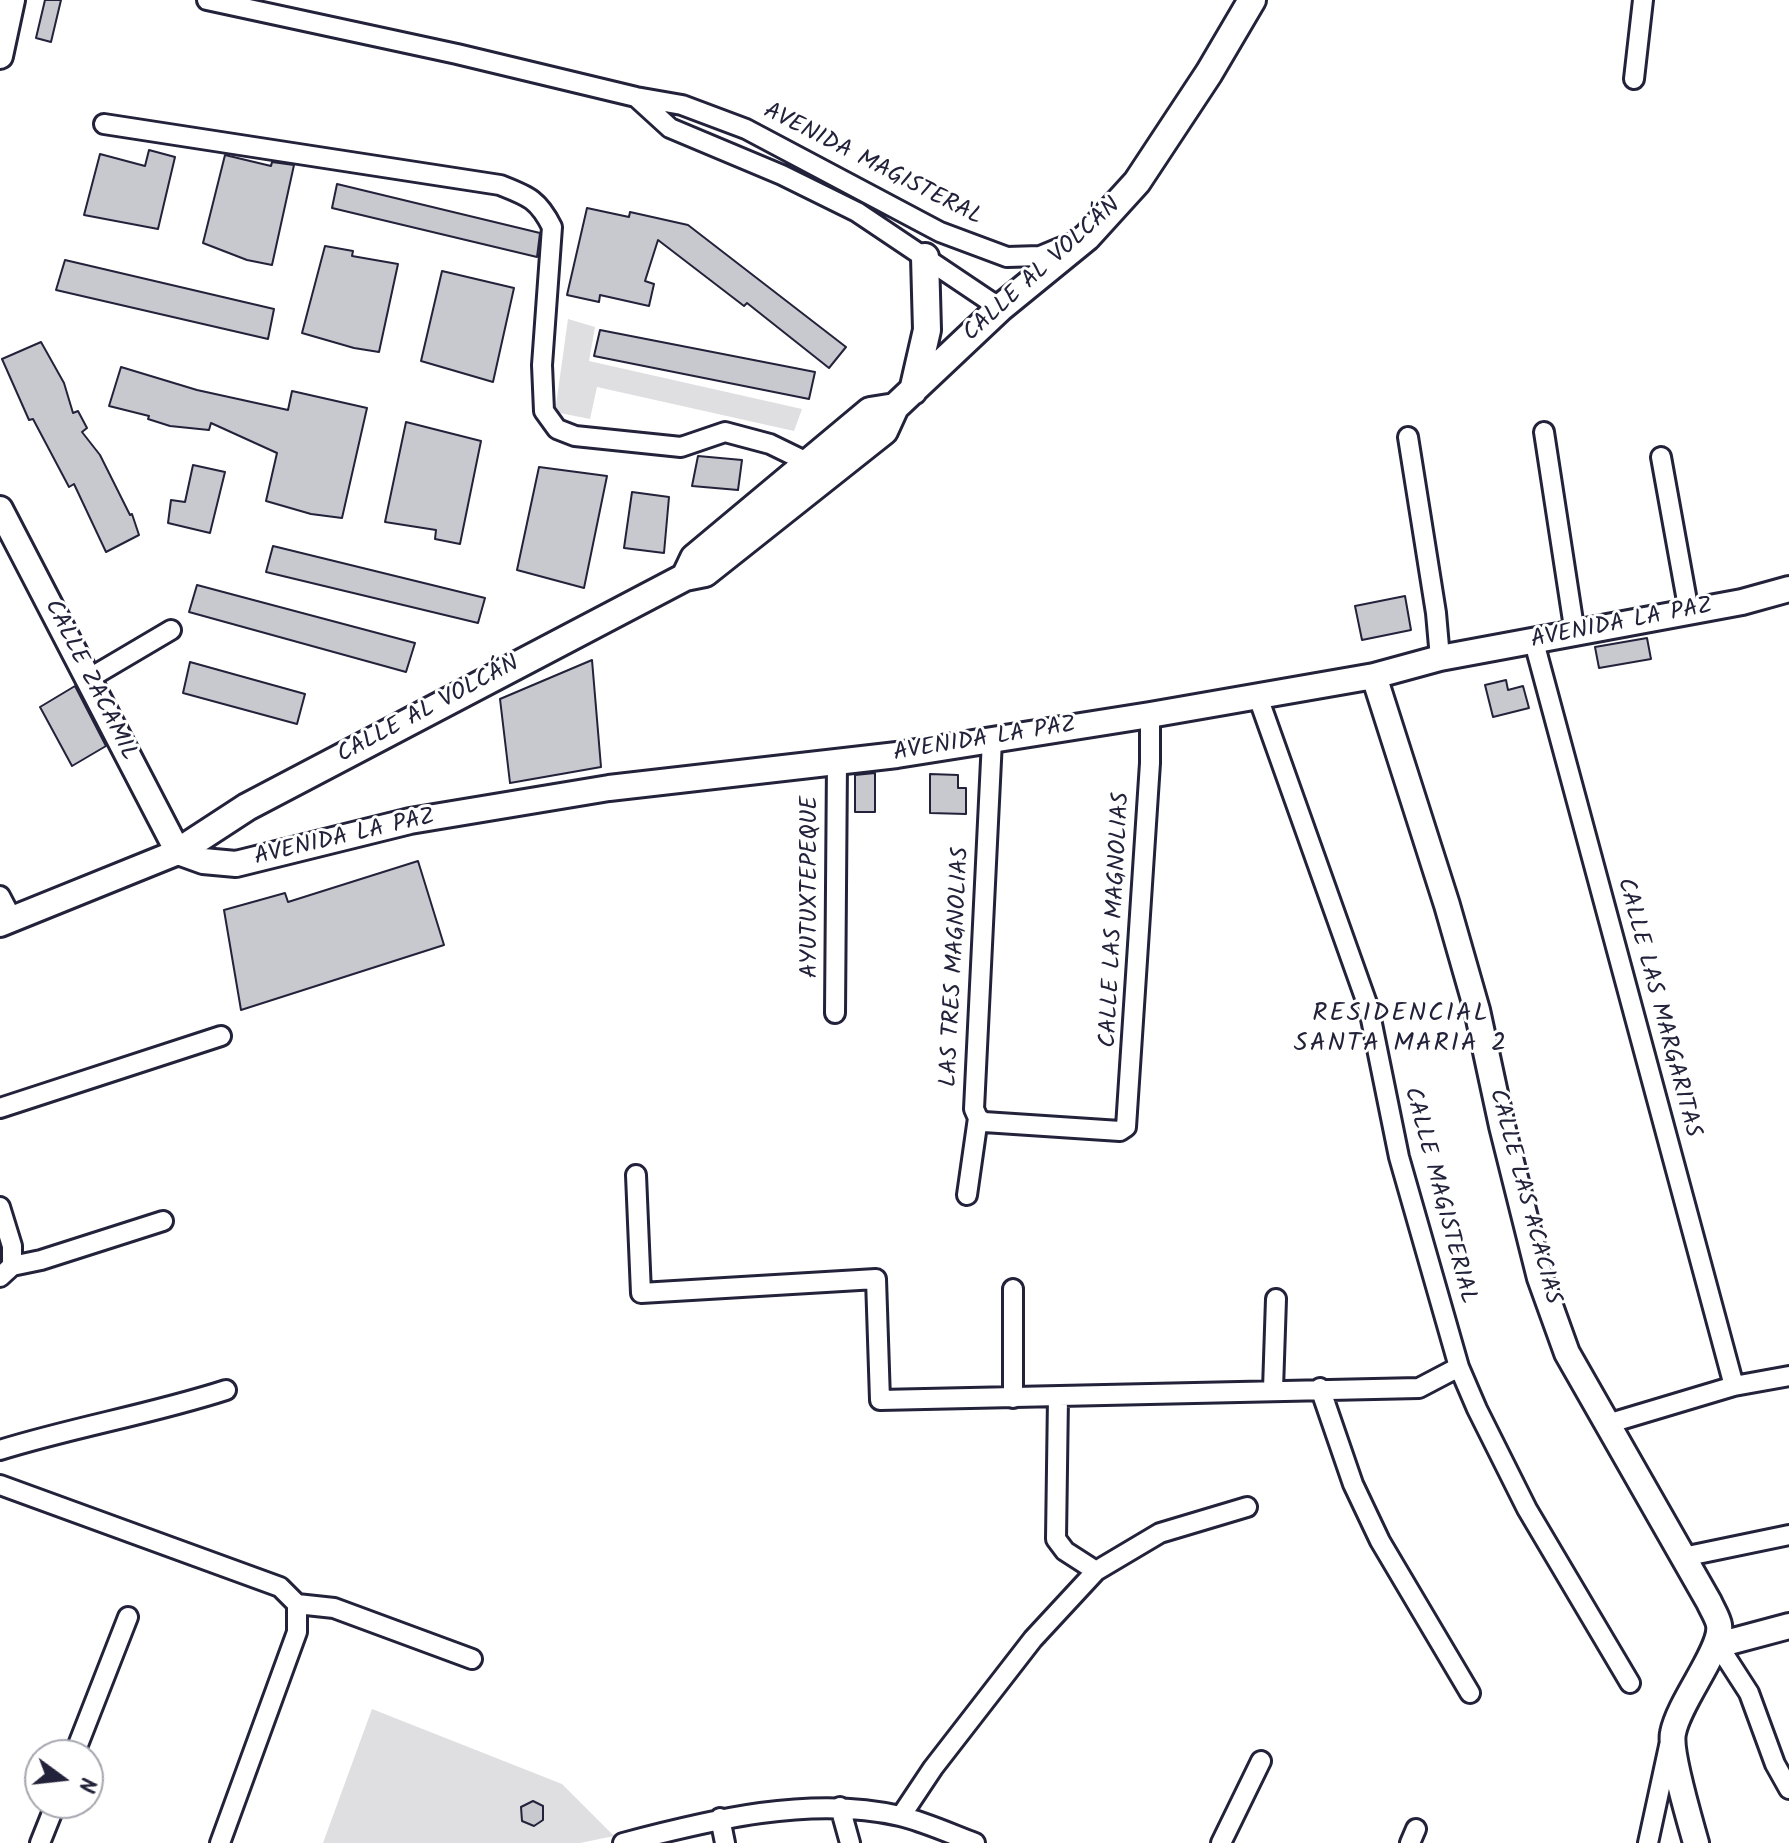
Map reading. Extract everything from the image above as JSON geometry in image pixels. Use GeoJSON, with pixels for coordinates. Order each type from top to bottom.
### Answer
{"type":"FeatureCollection","features":[{"type":"Feature","properties":{"kind":"main road","name":"CALLE AL VOLCÁN"},"geometry":{"type":"LineString","coordinates":[[178,852],[247,807],[685,577],[705,573],[884,431],[904,399],[1000,308],[1087,237],[1137,182],[1209,73],[1252,0]]}},
{"type":"Feature","properties":{"kind":"main road"},"geometry":{"type":"LineString","coordinates":[[904,399],[927,330],[925,257]]}},
{"type":"Feature","properties":{"kind":"main road","name":"CALLE AL VOLCÁN"},"geometry":{"type":"LineString","coordinates":[[685,577],[694,558],[807,462],[870,411],[904,399]]}},
{"type":"Feature","properties":{"kind":"street"},"geometry":{"type":"LineString","coordinates":[[0,56],[12,0]]}},
{"type":"Feature","properties":{"kind":"street","name":"AVENIDA MAGISTERAL"},"geometry":{"type":"LineString","coordinates":[[207,0],[682,105],[746,129],[940,232],[1007,257],[1040,256],[1087,237]]}},
{"type":"Feature","properties":{"kind":"street"},"geometry":{"type":"LineString","coordinates":[[1634,79],[1643,0]]}},
{"type":"Feature","properties":{"kind":"street","name":"AVENIDA MAGISTERAL"},"geometry":{"type":"LineString","coordinates":[[636,97],[670,128],[782,175],[857,212],[1000,308]]}},
{"type":"Feature","properties":{"kind":"street"},"geometry":{"type":"LineString","coordinates":[[104,124],[500,185],[528,196],[542,206],[552,227],[542,365],[544,411],[557,429],[575,436],[681,447],[725,432],[770,444],[807,462]]}},
{"type":"Feature","properties":{"kind":"street"},"geometry":{"type":"LineString","coordinates":[[925,257],[940,232]]}},
{"type":"Feature","properties":{"kind":"street"},"geometry":{"type":"LineString","coordinates":[[1544,432],[1575,634]]}},
{"type":"Feature","properties":{"kind":"street"},"geometry":{"type":"LineString","coordinates":[[1408,437],[1436,613],[1440,658]]}},
{"type":"Feature","properties":{"kind":"street"},"geometry":{"type":"LineString","coordinates":[[1661,457],[1689,612]]}},
{"type":"Feature","properties":{"kind":"street","name":"CALLE ZACAMIL"},"geometry":{"type":"LineString","coordinates":[[0,509],[178,852]]}},
{"type":"Feature","properties":{"kind":"street","name":"AVENIDA LA PAZ"},"geometry":{"type":"LineString","coordinates":[[178,852],[203,861],[236,864],[426,818],[609,788],[837,762],[1150,715],[1374,676],[1440,658],[1742,602],[1789,589]]}},
{"type":"Feature","properties":{"kind":"street"},"geometry":{"type":"LineString","coordinates":[[88,679],[171,630]]}},
{"type":"Feature","properties":{"kind":"street","name":"CALLE LAS MARGARITAS"},"geometry":{"type":"LineString","coordinates":[[1534,642],[1734,1386]]}},
{"type":"Feature","properties":{"kind":"street","name":"CALLE LAS ACACIAS"},"geometry":{"type":"LineString","coordinates":[[1374,676],[1477,1010],[1540,1278],[1567,1353],[1709,1602],[1720,1625],[1718,1645]]}},
{"type":"Feature","properties":{"kind":"street","name":"CALLE MAGISTERIAL"},"geometry":{"type":"LineString","coordinates":[[1258,697],[1369,1009],[1399,1157],[1459,1367],[1527,1509],[1630,1683]]}},
{"type":"Feature","properties":{"kind":"street","name":"CALLE LAS MAGNOLIAS"},"geometry":{"type":"LineString","coordinates":[[978,1118],[984,1122],[1120,1131],[1126,1127],[1149,778],[1150,715]]}},
{"type":"Feature","properties":{"kind":"street","name":"LAS TRES MAGNOLIAS"},"geometry":{"type":"LineString","coordinates":[[967,1195],[978,1118],[974,1109],[992,740]]}},
{"type":"Feature","properties":{"kind":"street","name":"AYUTUXTEPEQUE"},"geometry":{"type":"LineString","coordinates":[[835,1013],[837,762]]}},
{"type":"Feature","properties":{"kind":"street"},"geometry":{"type":"LineString","coordinates":[[0,896],[6,921],[178,852]]}},
{"type":"Feature","properties":{"kind":"street"},"geometry":{"type":"LineString","coordinates":[[0,1108],[221,1036]]}},
{"type":"Feature","properties":{"kind":"street"},"geometry":{"type":"LineString","coordinates":[[636,1175],[641,1293],[876,1279],[880,1400],[1419,1388],[1459,1367]]}},
{"type":"Feature","properties":{"kind":"street"},"geometry":{"type":"LineString","coordinates":[[0,1207],[12,1246],[6,1271]]}},
{"type":"Feature","properties":{"kind":"street"},"geometry":{"type":"LineString","coordinates":[[6,1271],[163,1221]]}},
{"type":"Feature","properties":{"kind":"street"},"geometry":{"type":"LineString","coordinates":[[1013,1289],[1013,1398]]}},
{"type":"Feature","properties":{"kind":"street"},"geometry":{"type":"LineString","coordinates":[[1273,1389],[1276,1299]]}},
{"type":"Feature","properties":{"kind":"street"},"geometry":{"type":"LineString","coordinates":[[1607,1424],[1734,1386],[1789,1376]]}},
{"type":"Feature","properties":{"kind":"street"},"geometry":{"type":"LineString","coordinates":[[1320,1388],[1353,1484],[1380,1541],[1470,1693]]}},
{"type":"Feature","properties":{"kind":"street"},"geometry":{"type":"LineString","coordinates":[[0,1450],[173,1407],[226,1390]]}},
{"type":"Feature","properties":{"kind":"street"},"geometry":{"type":"LineString","coordinates":[[1058,1397],[1056,1539],[1065,1551],[1096,1571]]}},
{"type":"Feature","properties":{"kind":"street"},"geometry":{"type":"LineString","coordinates":[[0,1485],[280,1587],[297,1604],[334,1608],[472,1659]]}},
{"type":"Feature","properties":{"kind":"street"},"geometry":{"type":"LineString","coordinates":[[901,1816],[933,1768],[1033,1639],[1096,1571],[1160,1533],[1247,1507]]}},
{"type":"Feature","properties":{"kind":"street"},"geometry":{"type":"LineString","coordinates":[[1683,1557],[1789,1535]]}},
{"type":"Feature","properties":{"kind":"street"},"geometry":{"type":"LineString","coordinates":[[220,1843],[297,1632],[297,1604]]}},
{"type":"Feature","properties":{"kind":"street"},"geometry":{"type":"LineString","coordinates":[[80,1739],[128,1617]]}},
{"type":"Feature","properties":{"kind":"street"},"geometry":{"type":"LineString","coordinates":[[1648,1843],[1672,1736],[1683,1702],[1718,1645],[1789,1626]]}},
{"type":"Feature","properties":{"kind":"street"},"geometry":{"type":"LineString","coordinates":[[1718,1645],[1749,1693],[1775,1764],[1789,1789]]}},
{"type":"Feature","properties":{"kind":"street"},"geometry":{"type":"LineString","coordinates":[[1672,1736],[1681,1789],[1696,1843]]}},
{"type":"Feature","properties":{"kind":"street"},"geometry":{"type":"LineString","coordinates":[[1221,1843],[1261,1761]]}},
{"type":"Feature","properties":{"kind":"street"},"geometry":{"type":"LineString","coordinates":[[840,1807],[850,1843]]}},
{"type":"Feature","properties":{"kind":"street"},"geometry":{"type":"LineString","coordinates":[[627,1843],[720,1818],[840,1807],[901,1816],[975,1843]]}},
{"type":"Feature","properties":{"kind":"street"},"geometry":{"type":"LineString","coordinates":[[720,1818],[725,1843]]}},
{"type":"Feature","properties":{"kind":"street"},"geometry":{"type":"LineString","coordinates":[[40,1843],[50,1819]]}},
{"type":"Feature","properties":{"kind":"shaded area"},"geometry":{"type":"Polygon","coordinates":[[[568,319],[595,327],[589,361],[802,409],[794,431],[597,387],[590,419],[555,412],[568,319]]]}},
{"type":"Feature","properties":{"kind":"shaded area"},"geometry":{"type":"Polygon","coordinates":[[[372,1709],[562,1784],[614,1836],[580,1843],[323,1843],[372,1709]]]}},
{"type":"Feature","properties":{"kind":"building"},"geometry":{"type":"Polygon","coordinates":[[[45,0],[61,0],[51,42],[36,38],[45,0]]]}},
{"type":"Feature","properties":{"kind":"building"},"geometry":{"type":"Polygon","coordinates":[[[149,150],[175,157],[158,229],[84,215],[100,154],[145,166],[149,150]]]}},
{"type":"Feature","properties":{"kind":"building"},"geometry":{"type":"Polygon","coordinates":[[[225,155],[271,166],[272,162],[294,165],[272,265],[247,260],[203,243],[225,155]]]}},
{"type":"Feature","properties":{"kind":"building"},"geometry":{"type":"Polygon","coordinates":[[[337,184],[540,233],[537,257],[332,208],[337,184]]]}},
{"type":"Feature","properties":{"kind":"building"},"geometry":{"type":"Polygon","coordinates":[[[587,208],[629,217],[630,212],[688,225],[846,347],[829,368],[747,303],[744,306],[658,240],[645,281],[654,284],[649,306],[600,295],[599,302],[567,295],[587,208]]]}},
{"type":"Feature","properties":{"kind":"building"},"geometry":{"type":"Polygon","coordinates":[[[325,246],[353,251],[352,256],[398,264],[379,352],[302,333],[325,246]]]}},
{"type":"Feature","properties":{"kind":"building"},"geometry":{"type":"Polygon","coordinates":[[[65,260],[274,309],[268,339],[56,290],[65,260]]]}},
{"type":"Feature","properties":{"kind":"building"},"geometry":{"type":"Polygon","coordinates":[[[442,271],[514,288],[493,382],[421,361],[442,271]]]}},
{"type":"Feature","properties":{"kind":"building"},"geometry":{"type":"Polygon","coordinates":[[[600,330],[815,372],[809,399],[594,356],[600,330]]]}},
{"type":"Feature","properties":{"kind":"building"},"geometry":{"type":"Polygon","coordinates":[[[41,342],[64,383],[73,413],[78,411],[87,428],[82,432],[100,455],[132,514],[139,535],[106,552],[74,484],[69,487],[33,419],[29,420],[2,359],[41,342]]]}},
{"type":"Feature","properties":{"kind":"building"},"geometry":{"type":"Polygon","coordinates":[[[121,367],[197,390],[288,410],[292,391],[367,408],[342,518],[311,514],[266,501],[277,453],[211,423],[209,430],[170,426],[148,419],[149,416],[109,406],[121,367]]]}},
{"type":"Feature","properties":{"kind":"building"},"geometry":{"type":"Polygon","coordinates":[[[406,422],[481,441],[460,544],[435,539],[436,530],[385,522],[406,422]]]}},
{"type":"Feature","properties":{"kind":"building"},"geometry":{"type":"Polygon","coordinates":[[[698,456],[742,460],[738,490],[692,486],[698,456]]]}},
{"type":"Feature","properties":{"kind":"building"},"geometry":{"type":"Polygon","coordinates":[[[193,465],[225,472],[210,533],[168,523],[171,500],[185,502],[193,465]]]}},
{"type":"Feature","properties":{"kind":"building"},"geometry":{"type":"Polygon","coordinates":[[[539,467],[607,476],[584,588],[517,570],[539,467]]]}},
{"type":"Feature","properties":{"kind":"building"},"geometry":{"type":"Polygon","coordinates":[[[632,492],[669,497],[664,553],[624,548],[632,492]]]}},
{"type":"Feature","properties":{"kind":"building"},"geometry":{"type":"Polygon","coordinates":[[[273,546],[485,598],[478,623],[266,572],[273,546]]]}},
{"type":"Feature","properties":{"kind":"building"},"geometry":{"type":"Polygon","coordinates":[[[197,585],[415,643],[406,672],[189,612],[197,585]]]}},
{"type":"Feature","properties":{"kind":"building"},"geometry":{"type":"Polygon","coordinates":[[[1405,596],[1411,630],[1362,640],[1355,606],[1405,596]]]}},
{"type":"Feature","properties":{"kind":"building"},"geometry":{"type":"Polygon","coordinates":[[[1647,638],[1651,659],[1599,668],[1595,647],[1647,638]]]}},
{"type":"Feature","properties":{"kind":"building"},"geometry":{"type":"Polygon","coordinates":[[[592,660],[601,767],[510,783],[500,699],[592,660]]]}},
{"type":"Feature","properties":{"kind":"building"},"geometry":{"type":"Polygon","coordinates":[[[190,662],[305,694],[297,724],[183,693],[190,662]]]}},
{"type":"Feature","properties":{"kind":"building"},"geometry":{"type":"Polygon","coordinates":[[[1506,680],[1508,690],[1523,686],[1529,708],[1493,717],[1485,685],[1506,680]]]}},
{"type":"Feature","properties":{"kind":"building"},"geometry":{"type":"Polygon","coordinates":[[[75,686],[106,746],[72,766],[40,707],[75,686]]]}},
{"type":"Feature","properties":{"kind":"building"},"geometry":{"type":"Polygon","coordinates":[[[875,773],[875,812],[855,812],[855,775],[875,773]]]}},
{"type":"Feature","properties":{"kind":"building"},"geometry":{"type":"Polygon","coordinates":[[[930,774],[958,775],[958,788],[966,788],[966,814],[930,813],[930,774]]]}},
{"type":"Feature","properties":{"kind":"building"},"geometry":{"type":"Polygon","coordinates":[[[418,861],[444,945],[241,1010],[224,910],[285,893],[288,902],[418,861]]]}},
{"type":"Feature","properties":{"kind":"building"},"geometry":{"type":"Polygon","coordinates":[[[533,1801],[543,1806],[543,1820],[534,1826],[522,1821],[521,1807],[533,1801]]]}},
{"type":"Feature","properties":{"kind":"district","name":"RESIDENCIAL SANTA MARIA 2"},"geometry":{"type":"Point","coordinates":[1401,1031]}}]}
